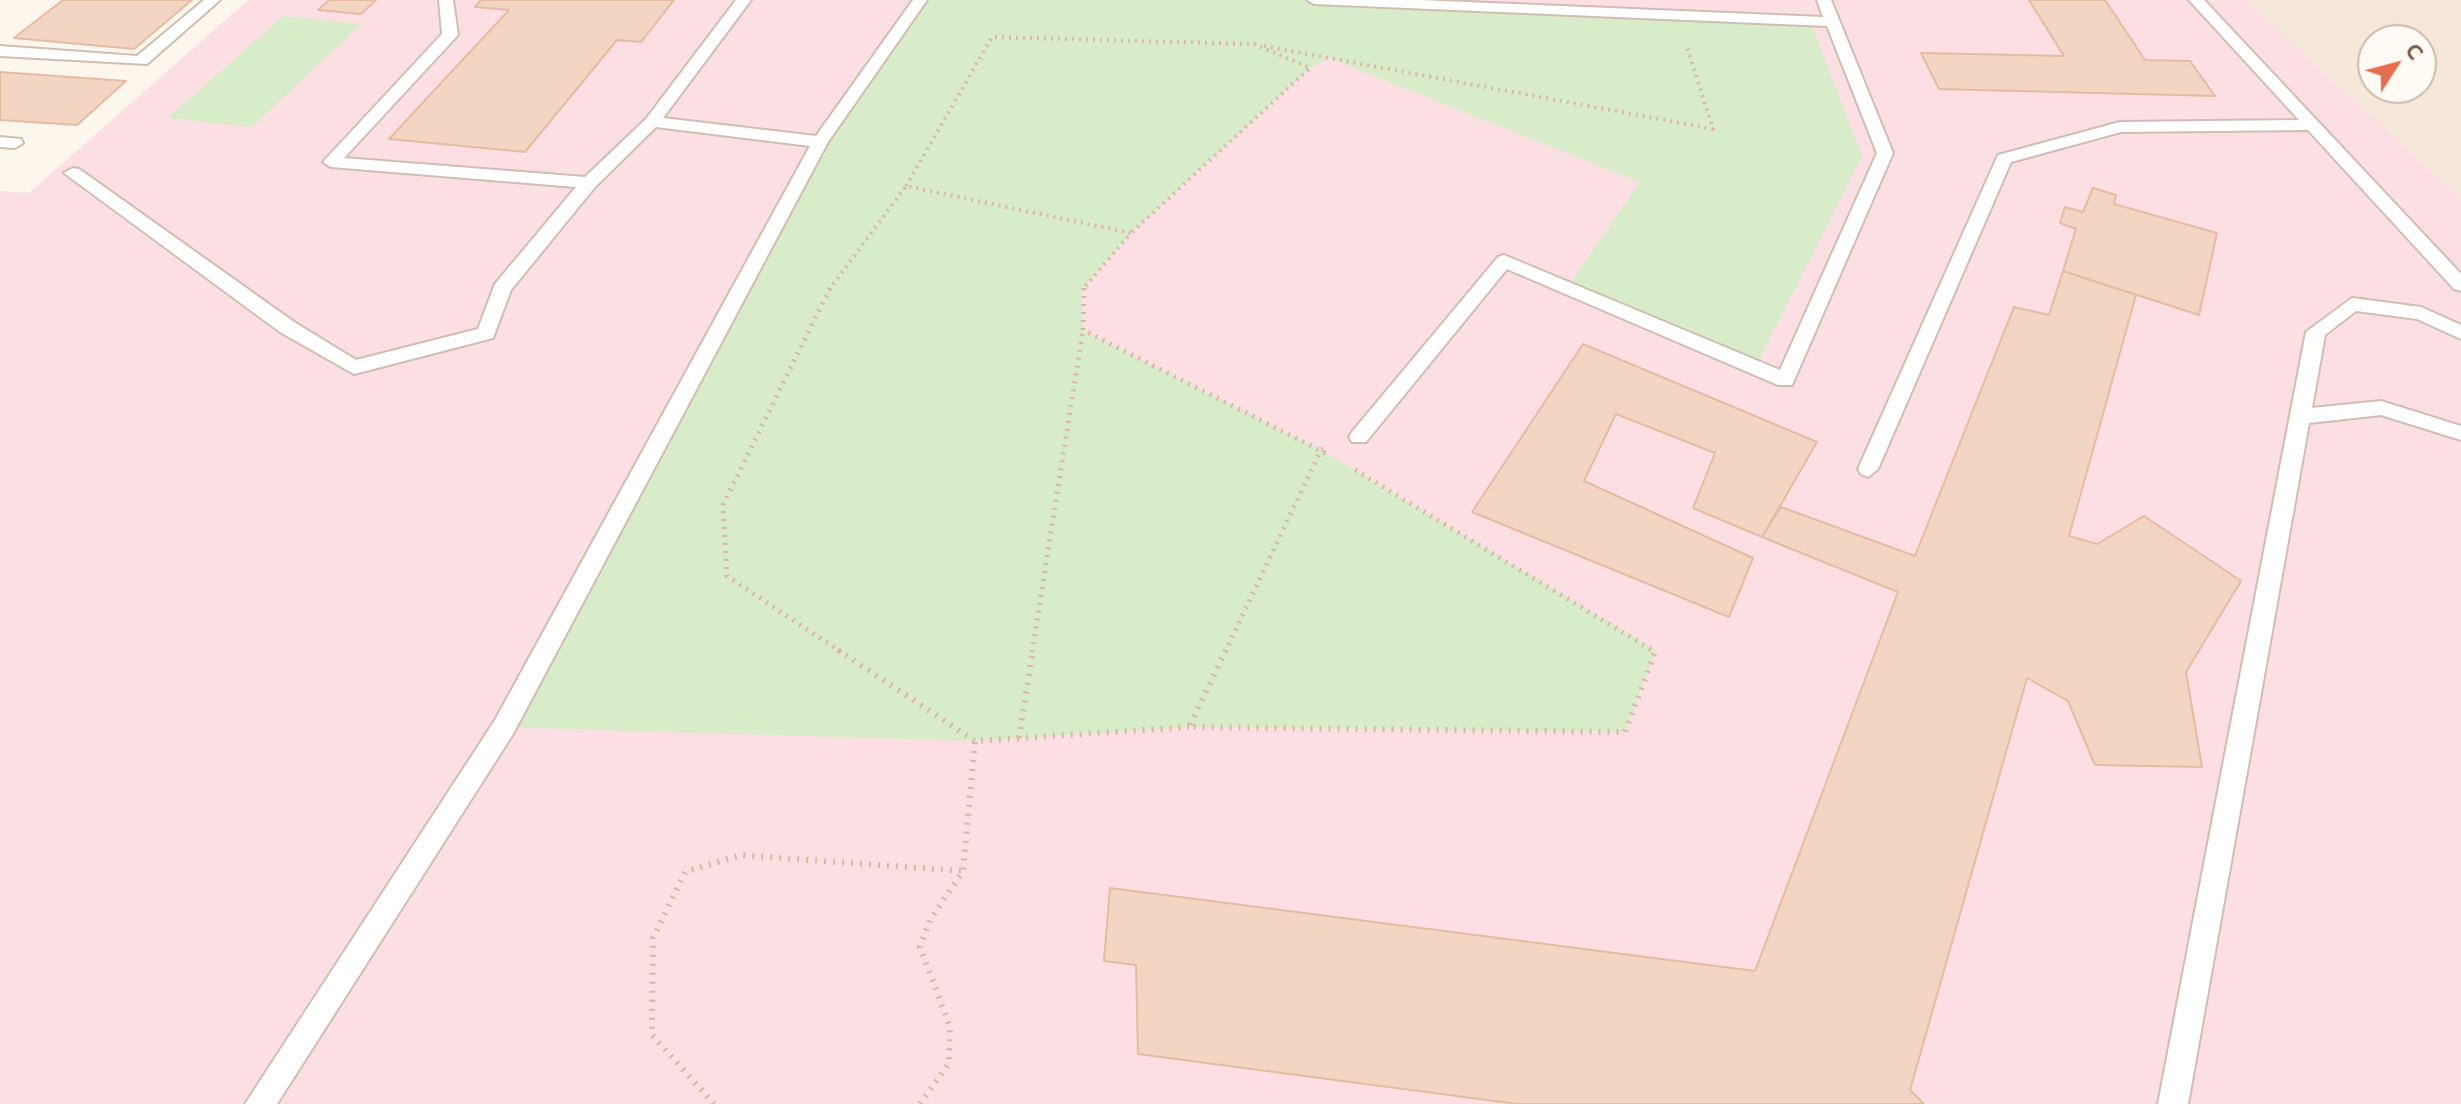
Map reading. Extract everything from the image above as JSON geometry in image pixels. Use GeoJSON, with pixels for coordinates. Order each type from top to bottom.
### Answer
{"type":"FeatureCollection","features":[{"type":"Feature","properties":{"kind":"lane"},"geometry":{"type":"LineString","coordinates":[[0,51],[141,61],[213,0]]}},
{"type":"Feature","properties":{"kind":"lane"},"geometry":{"type":"LineString","coordinates":[[446,0],[450,35],[331,162],[589,183]]}},
{"type":"Feature","properties":{"kind":"lane"},"geometry":{"type":"LineString","coordinates":[[73,173],[287,327],[354,367],[486,333],[502,288],[589,183],[652,122],[744,0]]}},
{"type":"Feature","properties":{"kind":"lane"},"geometry":{"type":"LineString","coordinates":[[260,1104],[504,727],[820,142],[920,0]]}},
{"type":"Feature","properties":{"kind":"lane"},"geometry":{"type":"LineString","coordinates":[[1314,0],[1832,22]]}},
{"type":"Feature","properties":{"kind":"lane"},"geometry":{"type":"LineString","coordinates":[[1359,437],[1504,261],[1785,380],[1885,153],[1824,0]]}},
{"type":"Feature","properties":{"kind":"lane"},"geometry":{"type":"LineString","coordinates":[[2196,0],[2461,285]]}},
{"type":"Feature","properties":{"kind":"lane"},"geometry":{"type":"LineString","coordinates":[[652,122],[820,142]]}},
{"type":"Feature","properties":{"kind":"lane"},"geometry":{"type":"LineString","coordinates":[[1868,469],[2004,159],[2120,127],[2312,125]]}},
{"type":"Feature","properties":{"kind":"lane"},"geometry":{"type":"LineString","coordinates":[[2173,1104],[2316,332],[2352,304],[2421,313],[2461,333]]}},
{"type":"Feature","properties":{"kind":"lane"},"geometry":{"type":"LineString","coordinates":[[2300,417],[2381,408],[2461,433]]}},
{"type":"Feature","properties":{"kind":"path"},"geometry":{"type":"LineString","coordinates":[[1348,466],[1656,650],[1625,732],[1189,727],[975,741],[727,576],[723,505],[833,282],[906,186],[992,37],[1254,44],[1713,129],[1677,16]]}},
{"type":"Feature","properties":{"kind":"path"},"geometry":{"type":"LineString","coordinates":[[1019,738],[1083,330],[1081,291],[1131,233],[1310,68],[1254,44]]}},
{"type":"Feature","properties":{"kind":"path"},"geometry":{"type":"LineString","coordinates":[[906,186],[1131,233]]}},
{"type":"Feature","properties":{"kind":"path"},"geometry":{"type":"LineString","coordinates":[[1083,330],[1334,458]]}},
{"type":"Feature","properties":{"kind":"path"},"geometry":{"type":"LineString","coordinates":[[1189,727],[1321,450]]}},
{"type":"Feature","properties":{"kind":"path"},"geometry":{"type":"LineString","coordinates":[[920,1104],[949,1063],[950,1027],[920,947],[930,920],[963,871],[975,741]]}},
{"type":"Feature","properties":{"kind":"path"},"geometry":{"type":"LineString","coordinates":[[714,1104],[652,1035],[653,938],[685,872],[741,855],[963,871]]}},
{"type":"Feature","properties":{"kind":"shaded area"},"geometry":{"type":"Polygon","coordinates":[[[248,0],[2246,0],[2461,198],[2461,1104],[0,1104],[0,191],[29,193],[248,0]]]}},
{"type":"Feature","properties":{"kind":"shaded area"},"geometry":{"type":"Polygon","coordinates":[[[2246,0],[2461,0],[2461,198],[2359,104],[2437,104],[2437,24],[2357,24],[2357,102],[2246,0]]]}},
{"type":"Feature","properties":{"kind":"green space"},"geometry":{"type":"Polygon","coordinates":[[[920,0],[1318,0],[1810,21],[1862,156],[1755,368],[1567,288],[1640,182],[1329,58],[1310,68],[1131,233],[1081,291],[1083,330],[1321,450],[1656,650],[1625,732],[1189,727],[975,741],[504,727],[820,142],[920,0]]]}},
{"type":"Feature","properties":{"kind":"green space"},"geometry":{"type":"Polygon","coordinates":[[[283,16],[361,24],[252,127],[168,118],[283,16]]]}},
{"type":"Feature","properties":{"kind":"building"},"geometry":{"type":"Polygon","coordinates":[[[63,0],[192,0],[134,49],[14,38],[63,0]]]}},
{"type":"Feature","properties":{"kind":"building"},"geometry":{"type":"Polygon","coordinates":[[[329,0],[376,0],[361,14],[318,10],[329,0]]]}},
{"type":"Feature","properties":{"kind":"building"},"geometry":{"type":"Polygon","coordinates":[[[481,0],[674,0],[641,42],[617,40],[525,152],[389,139],[509,10],[475,7],[481,0]]]}},
{"type":"Feature","properties":{"kind":"building"},"geometry":{"type":"Polygon","coordinates":[[[2029,0],[2105,0],[2145,60],[2190,61],[2215,96],[1939,89],[1921,53],[2064,56],[2029,0]]]}},
{"type":"Feature","properties":{"kind":"building"},"geometry":{"type":"Polygon","coordinates":[[[0,72],[126,81],[77,125],[0,120],[0,72]]]}},
{"type":"Feature","properties":{"kind":"building"},"geometry":{"type":"Polygon","coordinates":[[[2093,188],[2116,195],[2114,204],[2217,233],[2199,315],[2063,271],[2076,229],[2060,223],[2065,207],[2083,212],[2093,188]]]}},
{"type":"Feature","properties":{"kind":"building"},"geometry":{"type":"Polygon","coordinates":[[[2063,271],[2136,295],[2069,536],[2097,544],[2144,516],[2241,581],[2186,672],[2202,767],[2095,765],[2068,701],[2027,678],[1910,1090],[1924,1104],[1517,1104],[1138,1054],[1136,965],[1104,961],[1110,888],[1755,971],[1898,592],[1762,537],[1781,507],[1915,556],[2014,307],[2049,315],[2063,271]]]}},
{"type":"Feature","properties":{"kind":"building"},"geometry":{"type":"Polygon","coordinates":[[[1583,344],[1817,442],[1762,537],[1693,508],[1715,453],[1616,414],[1584,481],[1753,558],[1729,617],[1472,512],[1583,344]]]}}]}
